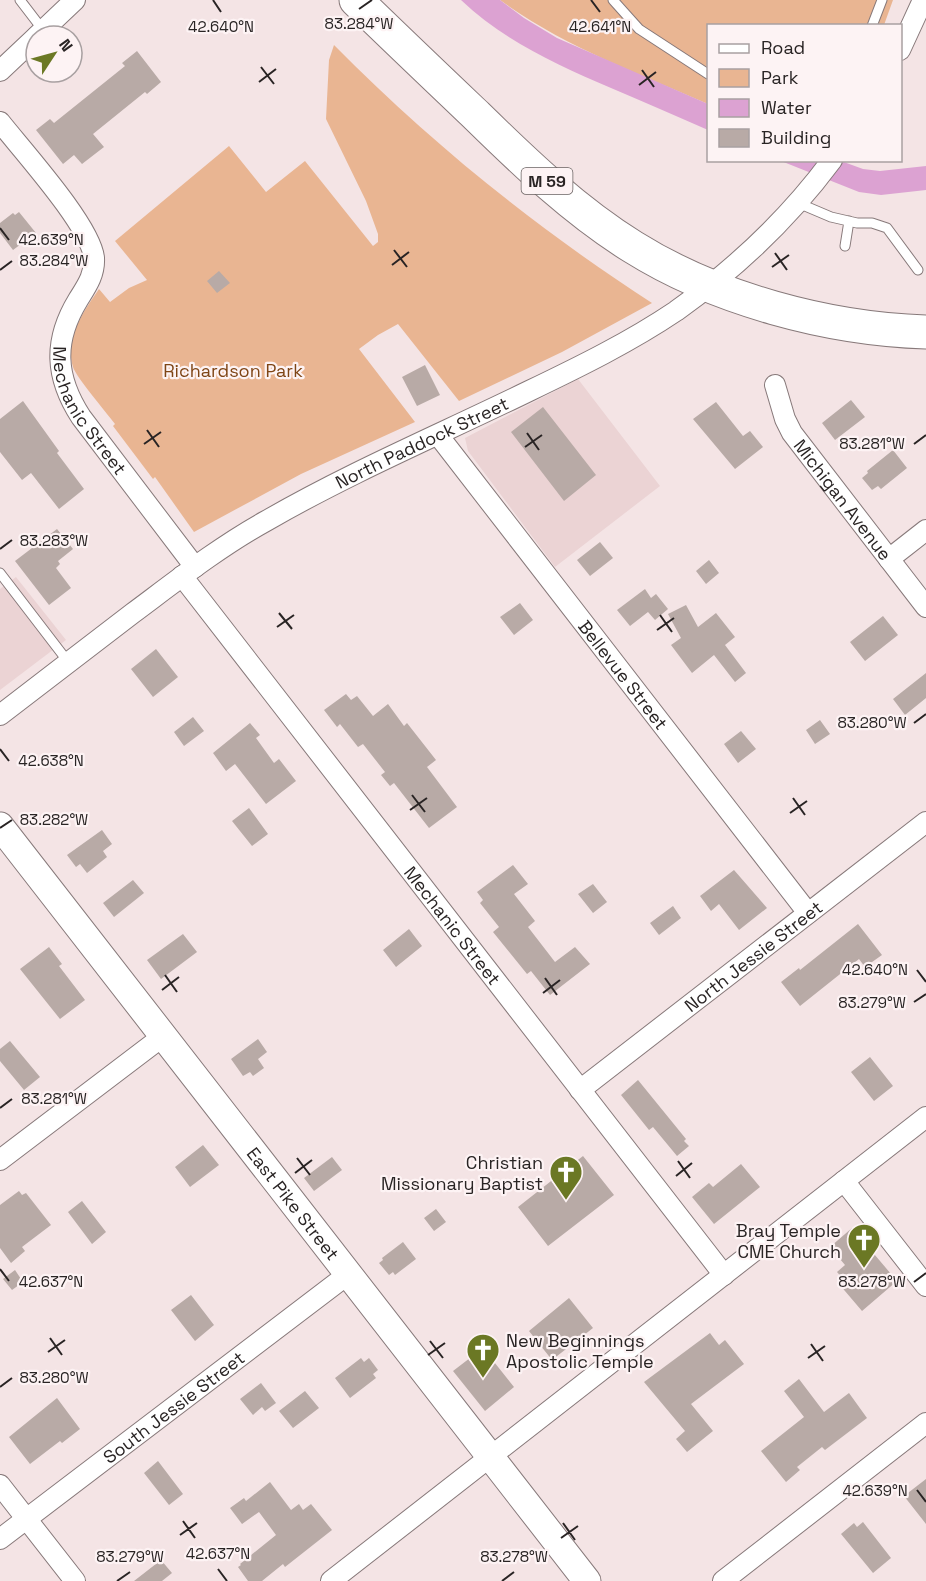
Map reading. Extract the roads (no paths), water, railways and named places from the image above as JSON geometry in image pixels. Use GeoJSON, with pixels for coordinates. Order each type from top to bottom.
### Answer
{"type":"FeatureCollection","features":[{"type":"Feature","properties":{"kind":"highway","name":"M 59"},"geometry":{"type":"LineString","coordinates":[[356,0],[521,159],[578,208],[634,247],[710,285],[767,305],[828,321],[890,330],[926,332]]}},
{"type":"Feature","properties":{"kind":"street"},"geometry":{"type":"LineString","coordinates":[[50,24],[75,0]]}},
{"type":"Feature","properties":{"kind":"street"},"geometry":{"type":"LineString","coordinates":[[902,46],[923,0]]}},
{"type":"Feature","properties":{"kind":"street"},"geometry":{"type":"LineString","coordinates":[[0,71],[24,48]]}},
{"type":"Feature","properties":{"kind":"street","name":"Mechanic Street"},"geometry":{"type":"LineString","coordinates":[[0,122],[79,222],[92,250],[91,277],[67,320],[62,338],[61,369],[66,390],[81,417],[189,571],[580,1090],[724,1275]]}},
{"type":"Feature","properties":{"kind":"street","name":"North Paddock Street"},"geometry":{"type":"LineString","coordinates":[[0,715],[189,571],[236,538],[292,506],[602,355],[667,316],[710,285],[766,235],[804,197],[830,162]]}},
{"type":"Feature","properties":{"kind":"street","name":"Michigan Avenue"},"geometry":{"type":"LineString","coordinates":[[775,385],[785,419],[792,433],[926,607]]}},
{"type":"Feature","properties":{"kind":"street","name":"Bellevue Street"},"geometry":{"type":"LineString","coordinates":[[438,435],[808,913]]}},
{"type":"Feature","properties":{"kind":"street"},"geometry":{"type":"LineString","coordinates":[[889,559],[926,530]]}},
{"type":"Feature","properties":{"kind":"street","name":"North Jessie Street"},"geometry":{"type":"LineString","coordinates":[[580,1090],[926,822]]}},
{"type":"Feature","properties":{"kind":"street","name":"East Pike Street"},"geometry":{"type":"LineString","coordinates":[[0,826],[587,1581]]}},
{"type":"Feature","properties":{"kind":"street"},"geometry":{"type":"LineString","coordinates":[[0,1160],[162,1037]]}},
{"type":"Feature","properties":{"kind":"street"},"geometry":{"type":"LineString","coordinates":[[331,1581],[926,1117]]}},
{"type":"Feature","properties":{"kind":"street"},"geometry":{"type":"LineString","coordinates":[[844,1181],[926,1286]]}},
{"type":"Feature","properties":{"kind":"street","name":"South Jessie Street"},"geometry":{"type":"LineString","coordinates":[[0,1539],[347,1275]]}},
{"type":"Feature","properties":{"kind":"street"},"geometry":{"type":"LineString","coordinates":[[723,1581],[926,1423]]}},
{"type":"Feature","properties":{"kind":"street"},"geometry":{"type":"LineString","coordinates":[[0,1485],[75,1581]]}},
{"type":"Feature","properties":{"kind":"lane"},"geometry":{"type":"LineString","coordinates":[[20,0],[33,24]]}},
{"type":"Feature","properties":{"kind":"lane"},"geometry":{"type":"LineString","coordinates":[[613,0],[639,29],[707,73]]}},
{"type":"Feature","properties":{"kind":"lane"},"geometry":{"type":"LineString","coordinates":[[874,24],[882,0]]}},
{"type":"Feature","properties":{"kind":"lane"},"geometry":{"type":"LineString","coordinates":[[804,197],[813,211],[887,228],[918,270]]}},
{"type":"Feature","properties":{"kind":"lane"},"geometry":{"type":"LineString","coordinates":[[845,246],[849,221]]}},
{"type":"Feature","properties":{"kind":"lane"},"geometry":{"type":"LineString","coordinates":[[0,573],[69,663]]}},
{"type":"Feature","properties":{"kind":"water"},"geometry":{"type":"Polygon","coordinates":[[[461,0],[500,0],[557,38],[707,104],[707,130],[532,51],[478,15],[461,0]]]}},
{"type":"Feature","properties":{"kind":"water"},"geometry":{"type":"Polygon","coordinates":[[[784,162],[844,162],[863,169],[880,171],[926,166],[926,190],[881,195],[859,192],[784,162]]]}},
{"type":"Feature","properties":{"kind":"place","name":"Christian Missionary Baptist"},"geometry":{"type":"Point","coordinates":[566,1201]}},
{"type":"Feature","properties":{"kind":"place","name":"Bray Temple CME Church"},"geometry":{"type":"Point","coordinates":[864,1269]}},
{"type":"Feature","properties":{"kind":"place","name":"New Beginnings Apostolic Temple"},"geometry":{"type":"Point","coordinates":[483,1379]}},
{"type":"Feature","properties":{"kind":"park label","name":"Richardson Park"},"geometry":{"type":"Point","coordinates":[233,370]}}]}
